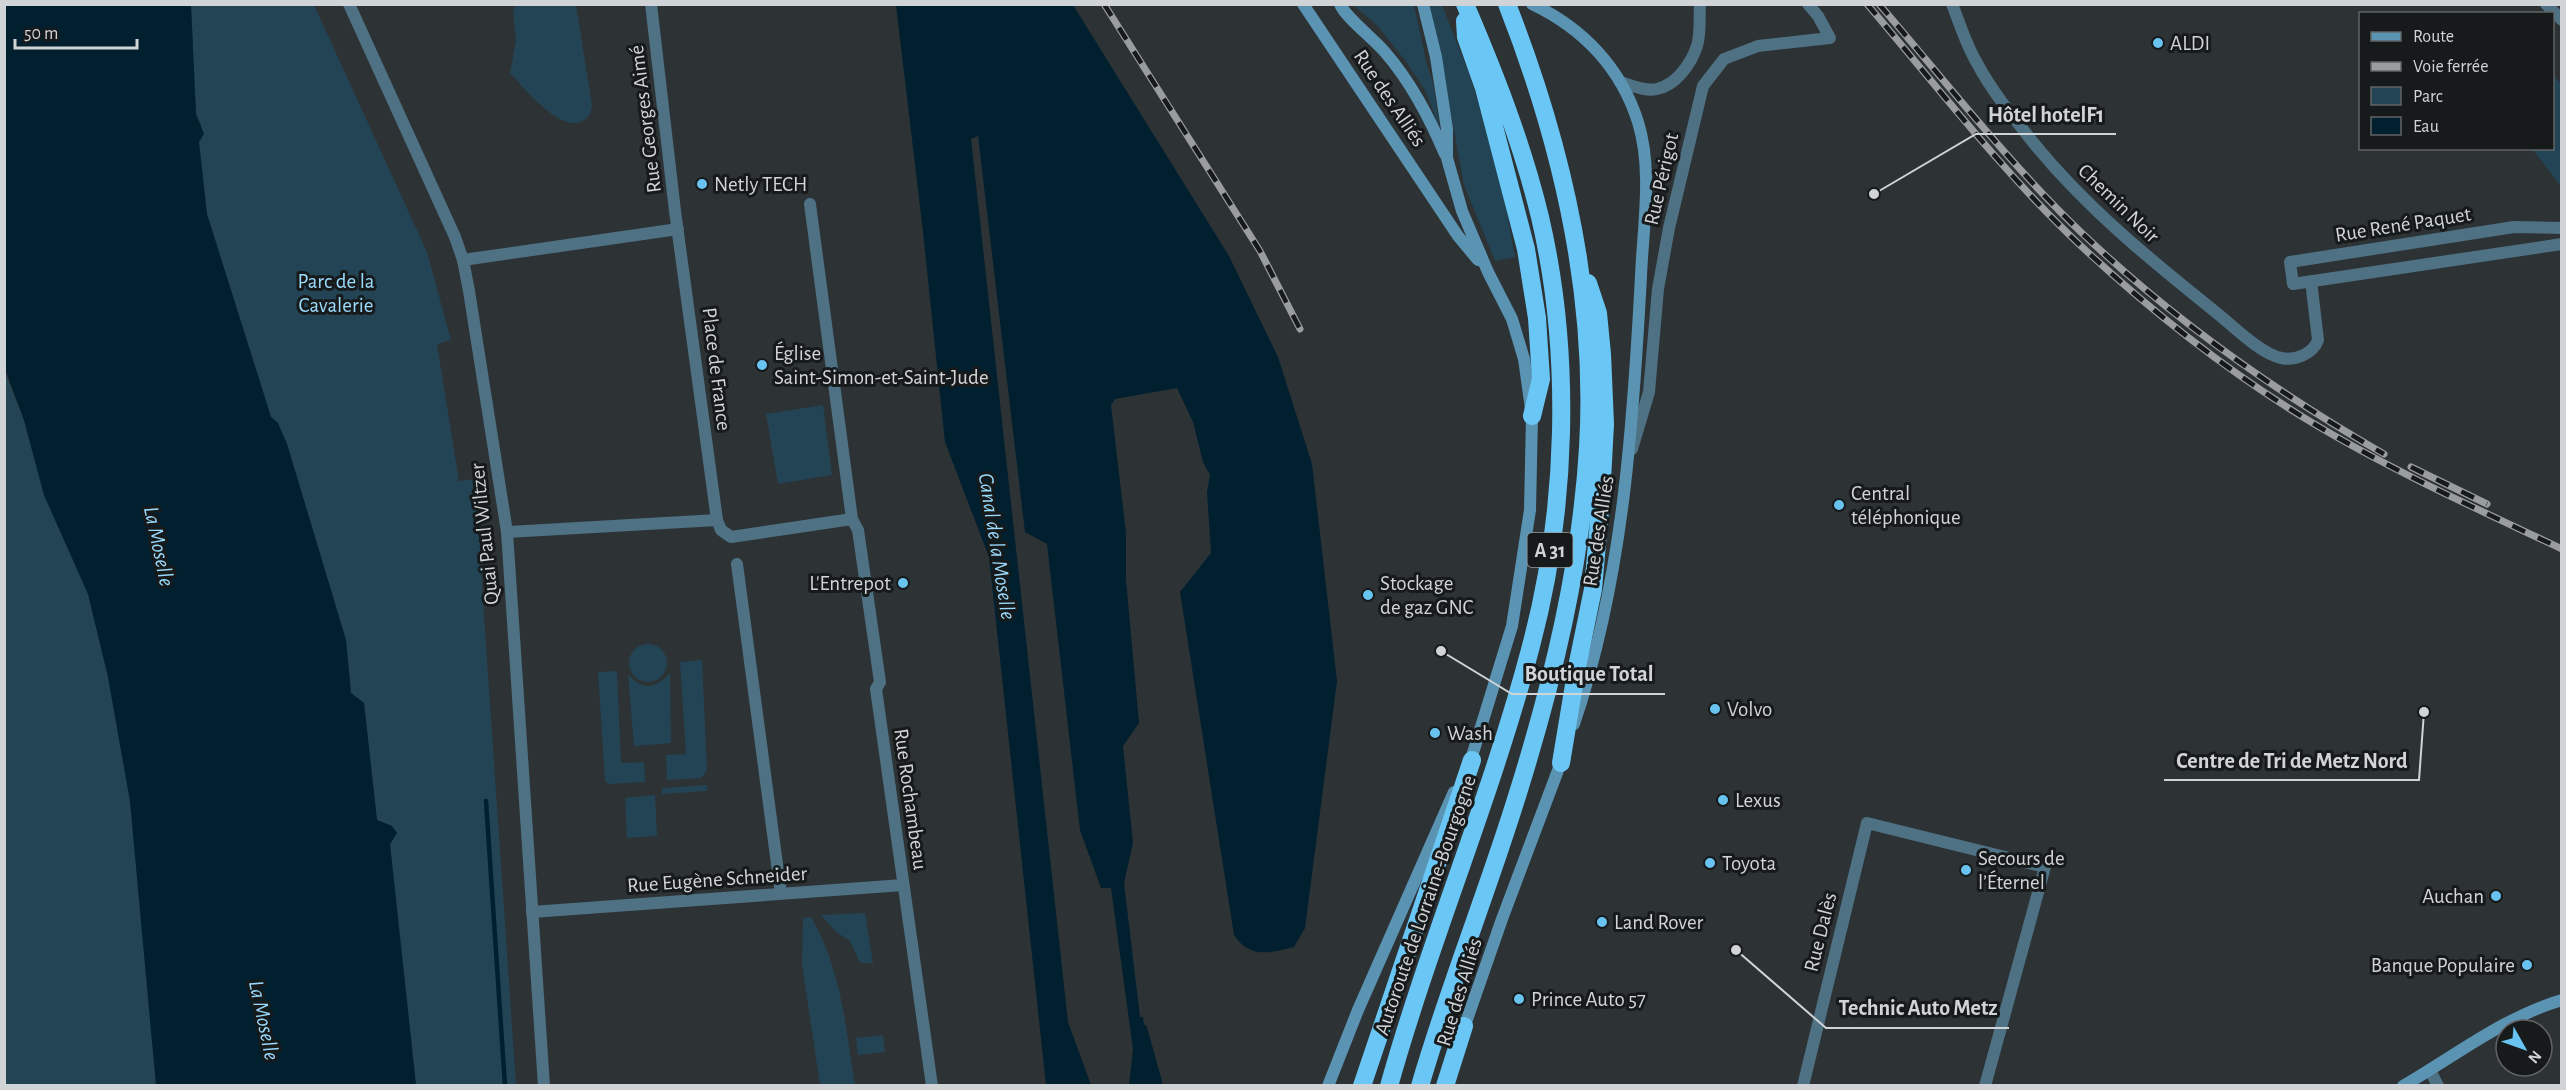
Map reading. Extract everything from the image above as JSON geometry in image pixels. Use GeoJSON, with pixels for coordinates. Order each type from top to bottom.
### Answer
{"type":"FeatureCollection","features":[{"type":"Feature","properties":{"kind":"highway"},"geometry":{"type":"LineString","coordinates":[[1465,4],[1466,37],[1485,88],[1526,249],[1537,318],[1541,380],[1532,416]]}},
{"type":"Feature","properties":{"kind":"highway","name":"Autoroute de Lorraine-Bourgogne"},"geometry":{"type":"LineString","coordinates":[[1389,1086],[1523,676],[1543,592],[1559,474],[1561,416],[1555,309],[1540,218],[1510,115],[1465,4]]}},
{"type":"Feature","properties":{"kind":"highway","name":"A 31"},"geometry":{"type":"LineString","coordinates":[[1420,1086],[1454,978],[1518,794],[1560,643],[1577,550],[1588,447],[1588,366],[1575,241],[1564,184],[1544,105],[1507,4]]}},
{"type":"Feature","properties":{"kind":"highway"},"geometry":{"type":"LineString","coordinates":[[1561,763],[1576,668],[1593,589],[1605,424],[1598,314],[1575,241]]}},
{"type":"Feature","properties":{"kind":"highway"},"geometry":{"type":"LineString","coordinates":[[1362,1086],[1472,760]]}},
{"type":"Feature","properties":{"kind":"highway"},"geometry":{"type":"LineString","coordinates":[[1445,1086],[1464,1026]]}},
{"type":"Feature","properties":{"kind":"main road","name":"Rue des Alliés"},"geometry":{"type":"LineString","coordinates":[[1302,4],[1458,236],[1488,272]]}},
{"type":"Feature","properties":{"kind":"main road"},"geometry":{"type":"LineString","coordinates":[[1340,4],[1385,52],[1408,82],[1427,114],[1447,158]]}},
{"type":"Feature","properties":{"kind":"main road","name":"Rue des Alliés"},"geometry":{"type":"LineString","coordinates":[[1328,1086],[1358,1010],[1453,793],[1472,760],[1512,626],[1530,510],[1532,416],[1524,359],[1515,329],[1462,211],[1447,158],[1447,129],[1438,67],[1423,4]]}},
{"type":"Feature","properties":{"kind":"main road","name":"Rue des Alliés"},"geometry":{"type":"LineString","coordinates":[[1454,1086],[1464,1026],[1561,763],[1591,671],[1612,579],[1628,462],[1637,341],[1645,163],[1638,123],[1620,82],[1601,55],[1561,19],[1532,4]]}},
{"type":"Feature","properties":{"kind":"main road"},"geometry":{"type":"LineString","coordinates":[[2403,1086],[2502,1026],[2562,1000]]}},
{"type":"Feature","properties":{"kind":"street","name":"Quai Paul Wiltzer"},"geometry":{"type":"LineString","coordinates":[[349,4],[464,260],[507,532],[544,1086]]}},
{"type":"Feature","properties":{"kind":"street","name":"Rue Georges Aimé"},"geometry":{"type":"LineString","coordinates":[[651,4],[678,229]]}},
{"type":"Feature","properties":{"kind":"street"},"geometry":{"type":"LineString","coordinates":[[1620,82],[1645,89],[1656,89],[1672,83],[1688,66],[1697,46],[1700,4]]}},
{"type":"Feature","properties":{"kind":"street","name":"Rue Périgot"},"geometry":{"type":"LineString","coordinates":[[1628,462],[1649,392],[1658,289],[1669,228],[1702,86],[1724,58],[1758,46],[1830,38],[1818,16],[1808,4]]}},
{"type":"Feature","properties":{"kind":"street","name":"Chemin Noir"},"geometry":{"type":"LineString","coordinates":[[1952,4],[1977,65],[2032,140],[2074,188],[2117,231],[2163,271],[2265,350],[2279,358],[2294,360],[2316,346],[2318,340],[2311,281]]}},
{"type":"Feature","properties":{"kind":"street"},"geometry":{"type":"LineString","coordinates":[[2546,4],[2562,20]]}},
{"type":"Feature","properties":{"kind":"street","name":"Rue Rochambeau"},"geometry":{"type":"LineString","coordinates":[[810,204],[852,519],[858,530],[880,682],[876,689],[932,1086]]}},
{"type":"Feature","properties":{"kind":"street","name":"Rue René Paquet"},"geometry":{"type":"LineString","coordinates":[[2562,228],[2514,227],[2290,262],[2293,284],[2562,244]]}},
{"type":"Feature","properties":{"kind":"street"},"geometry":{"type":"LineString","coordinates":[[464,260],[678,229]]}},
{"type":"Feature","properties":{"kind":"street","name":"Place de France"},"geometry":{"type":"LineString","coordinates":[[678,229],[717,520]]}},
{"type":"Feature","properties":{"kind":"street"},"geometry":{"type":"LineString","coordinates":[[507,532],[717,520],[721,530],[731,537],[852,519]]}},
{"type":"Feature","properties":{"kind":"street"},"geometry":{"type":"LineString","coordinates":[[737,564],[781,894]]}},
{"type":"Feature","properties":{"kind":"street","name":"Rue Dalès"},"geometry":{"type":"LineString","coordinates":[[1803,1086],[1868,823],[2045,867],[1985,1086]]}},
{"type":"Feature","properties":{"kind":"street","name":"Rue Eugène Schneider"},"geometry":{"type":"LineString","coordinates":[[532,912],[903,885]]}},
{"type":"Feature","properties":{"kind":"street"},"geometry":{"type":"LineString","coordinates":[[2430,1070],[2438,1086]]}},
{"type":"Feature","properties":{"kind":"green space"},"geometry":{"type":"Polygon","coordinates":[[[516,4],[576,5],[592,105],[589,116],[583,121],[571,123],[552,114],[532,97],[510,73],[516,40],[513,12],[516,4]]]}},
{"type":"Feature","properties":{"kind":"green space","name":"Parc de la Cavalerie"},"geometry":{"type":"Polygon","coordinates":[[[191,5],[314,5],[427,252],[451,340],[437,344],[459,481],[475,479],[481,533],[482,586],[516,1085],[416,1085],[390,844],[397,833],[392,826],[377,820],[364,703],[351,693],[346,640],[287,444],[278,423],[271,417],[207,214],[199,142],[201,124],[196,114],[191,5]]]}},
{"type":"Feature","properties":{"kind":"green space"},"geometry":{"type":"Polygon","coordinates":[[[1353,5],[1414,5],[1433,83],[1440,129],[1425,90],[1405,60],[1376,24],[1353,5]]]}},
{"type":"Feature","properties":{"kind":"green space"},"geometry":{"type":"Polygon","coordinates":[[[1428,5],[1442,5],[1470,76],[1499,168],[1515,257],[1495,261],[1464,185],[1436,32],[1428,5]]]}},
{"type":"Feature","properties":{"kind":"green space"},"geometry":{"type":"Polygon","coordinates":[[[2554,77],[2561,83],[2561,186],[2533,150],[2554,150],[2554,77]]]}},
{"type":"Feature","properties":{"kind":"green space"},"geometry":{"type":"Polygon","coordinates":[[[4,370],[24,420],[44,495],[88,594],[108,677],[130,801],[156,1085],[5,1085],[4,370]]]}},
{"type":"Feature","properties":{"kind":"green space"},"geometry":{"type":"Polygon","coordinates":[[[823,405],[832,475],[778,484],[766,414],[823,405]]]}},
{"type":"Feature","properties":{"kind":"green space"},"geometry":{"type":"Polygon","coordinates":[[[648,644],[661,650],[667,663],[661,676],[648,682],[635,676],[629,663],[635,650],[648,644]]]}},
{"type":"Feature","properties":{"kind":"green space"},"geometry":{"type":"Polygon","coordinates":[[[702,660],[707,770],[701,778],[667,780],[666,755],[686,754],[680,662],[702,660]]]}},
{"type":"Feature","properties":{"kind":"green space"},"geometry":{"type":"Polygon","coordinates":[[[617,671],[621,763],[644,762],[645,782],[609,784],[605,781],[598,672],[617,671]]]}},
{"type":"Feature","properties":{"kind":"green space"},"geometry":{"type":"Polygon","coordinates":[[[670,673],[671,743],[634,746],[628,674],[638,683],[649,686],[660,682],[670,673]]]}},
{"type":"Feature","properties":{"kind":"green space"},"geometry":{"type":"Polygon","coordinates":[[[707,785],[707,791],[662,794],[662,788],[707,785]]]}},
{"type":"Feature","properties":{"kind":"green space"},"geometry":{"type":"Polygon","coordinates":[[[655,795],[657,836],[627,838],[625,798],[655,795]]]}},
{"type":"Feature","properties":{"kind":"green space"},"geometry":{"type":"Polygon","coordinates":[[[865,913],[873,963],[860,963],[850,941],[835,931],[821,915],[865,913]]]}},
{"type":"Feature","properties":{"kind":"green space"},"geometry":{"type":"Polygon","coordinates":[[[811,917],[821,936],[836,977],[855,1085],[820,1085],[802,964],[803,918],[811,917]]]}},
{"type":"Feature","properties":{"kind":"green space"},"geometry":{"type":"Polygon","coordinates":[[[883,1035],[885,1052],[858,1055],[856,1038],[883,1035]]]}},
{"type":"Feature","properties":{"kind":"water","name":"La Moselle"},"geometry":{"type":"Polygon","coordinates":[[[5,4],[191,5],[196,114],[204,134],[199,142],[207,214],[271,417],[278,423],[287,444],[346,640],[351,693],[364,703],[377,820],[392,826],[397,833],[390,844],[416,1085],[156,1085],[130,801],[108,677],[88,594],[44,495],[24,420],[5,369],[5,4]]]}},
{"type":"Feature","properties":{"kind":"water","name":"Canal de la Moselle"},"geometry":{"type":"Polygon","coordinates":[[[896,5],[1073,5],[1229,256],[1278,357],[1312,464],[1337,681],[1305,928],[1294,947],[1261,952],[1247,948],[1234,935],[1180,592],[1211,553],[1207,492],[1210,475],[1203,462],[1193,422],[1177,388],[1115,399],[1111,405],[1126,533],[1126,580],[1139,723],[1123,746],[1133,843],[1124,883],[1140,1017],[1143,1017],[1147,1027],[1163,1085],[1129,1085],[1133,1049],[1111,888],[1101,888],[1080,830],[1047,544],[1025,532],[978,136],[971,139],[1068,1022],[1091,1085],[1046,1085],[989,557],[945,442],[896,5]]]}},
{"type":"Feature","properties":{"kind":"waterway"},"geometry":{"type":"LineString","coordinates":[[486,801],[505,1086]]}},
{"type":"Feature","properties":{"kind":"railway"},"geometry":{"type":"LineString","coordinates":[[1104,4],[1260,251],[1300,329]]}},
{"type":"Feature","properties":{"kind":"railway"},"geometry":{"type":"LineString","coordinates":[[1867,4],[2024,189],[2081,246],[2191,340],[2250,383],[2341,440],[2562,549]]}},
{"type":"Feature","properties":{"kind":"railway"},"geometry":{"type":"LineString","coordinates":[[1879,4],[2030,180],[2119,267],[2190,326],[2228,354],[2304,406],[2384,454]]}},
{"type":"Feature","properties":{"kind":"railway"},"geometry":{"type":"LineString","coordinates":[[2411,467],[2487,504]]}},
{"type":"Feature","properties":{"kind":"place","name":"ALDI"},"geometry":{"type":"Point","coordinates":[2158,43]}},
{"type":"Feature","properties":{"kind":"place","name":"Netly TECH"},"geometry":{"type":"Point","coordinates":[702,184]}},
{"type":"Feature","properties":{"kind":"place","name":"Hôtel hotelF1"},"geometry":{"type":"Point","coordinates":[1874,194]}},
{"type":"Feature","properties":{"kind":"place","name":"Église Saint-Simon-et-Saint-Jude"},"geometry":{"type":"Point","coordinates":[762,365]}},
{"type":"Feature","properties":{"kind":"place","name":"Central téléphonique"},"geometry":{"type":"Point","coordinates":[1839,505]}},
{"type":"Feature","properties":{"kind":"place","name":"L'Entrepot"},"geometry":{"type":"Point","coordinates":[903,583]}},
{"type":"Feature","properties":{"kind":"place","name":"Stockage de gaz GNC"},"geometry":{"type":"Point","coordinates":[1368,595]}},
{"type":"Feature","properties":{"kind":"place","name":"Boutique Total"},"geometry":{"type":"Point","coordinates":[1441,651]}},
{"type":"Feature","properties":{"kind":"place","name":"Volvo"},"geometry":{"type":"Point","coordinates":[1715,709]}},
{"type":"Feature","properties":{"kind":"place","name":"Centre de Tri de Metz Nord"},"geometry":{"type":"Point","coordinates":[2424,712]}},
{"type":"Feature","properties":{"kind":"place","name":"Wash"},"geometry":{"type":"Point","coordinates":[1435,733]}},
{"type":"Feature","properties":{"kind":"place","name":"Lexus"},"geometry":{"type":"Point","coordinates":[1723,800]}},
{"type":"Feature","properties":{"kind":"place","name":"Toyota"},"geometry":{"type":"Point","coordinates":[1710,863]}},
{"type":"Feature","properties":{"kind":"place","name":"Secours de l’Éternel"},"geometry":{"type":"Point","coordinates":[1966,870]}},
{"type":"Feature","properties":{"kind":"place","name":"Auchan"},"geometry":{"type":"Point","coordinates":[2496,896]}},
{"type":"Feature","properties":{"kind":"place","name":"Land Rover"},"geometry":{"type":"Point","coordinates":[1602,922]}},
{"type":"Feature","properties":{"kind":"place","name":"Technic Auto Metz"},"geometry":{"type":"Point","coordinates":[1736,950]}},
{"type":"Feature","properties":{"kind":"place","name":"Banque Populaire"},"geometry":{"type":"Point","coordinates":[2527,965]}},
{"type":"Feature","properties":{"kind":"place","name":"Prince Auto 57"},"geometry":{"type":"Point","coordinates":[1519,999]}}]}
